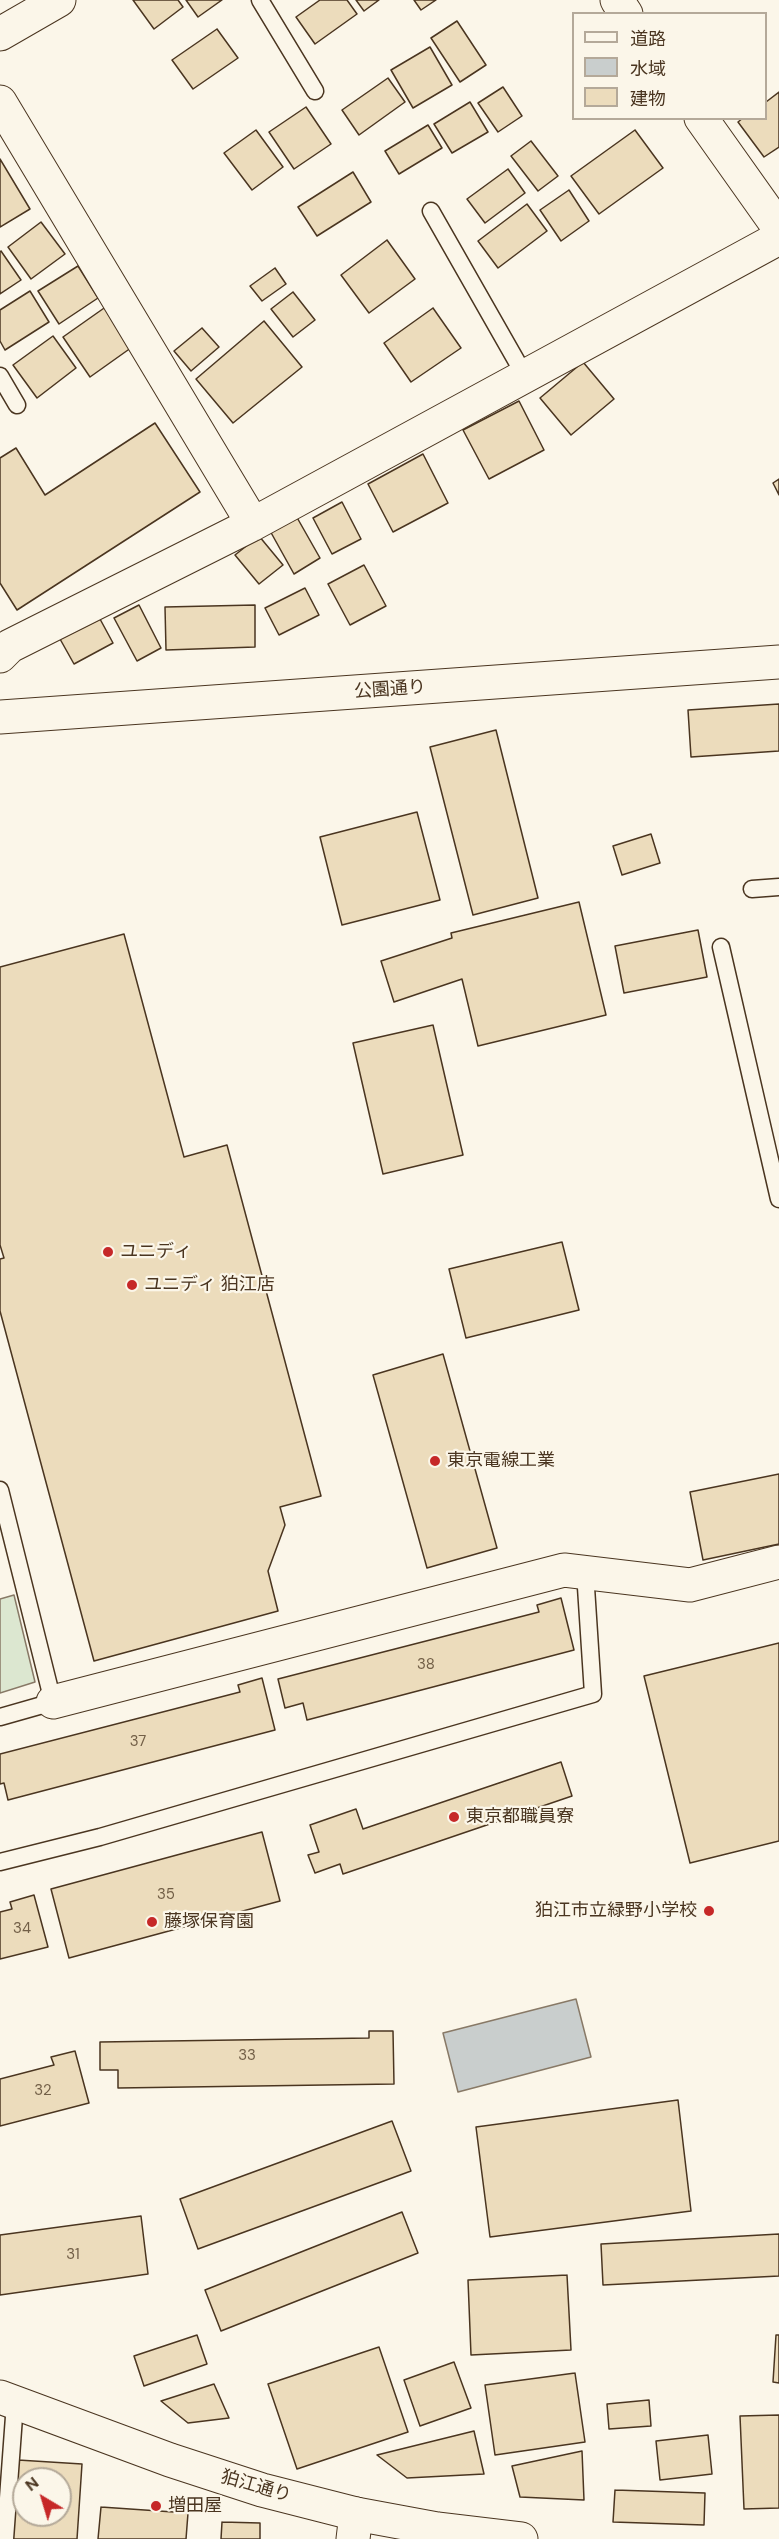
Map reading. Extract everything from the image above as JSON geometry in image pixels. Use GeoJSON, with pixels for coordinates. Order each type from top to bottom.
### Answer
{"type":"FeatureCollection","features":[{"type":"Feature","properties":{"kind":"street"},"geometry":{"type":"LineString","coordinates":[[0,34],[59,0]]}},
{"type":"Feature","properties":{"kind":"street"},"geometry":{"type":"LineString","coordinates":[[702,120],[779,228]]}},
{"type":"Feature","properties":{"kind":"street"},"geometry":{"type":"LineString","coordinates":[[5,121],[253,524]]}},
{"type":"Feature","properties":{"kind":"street"},"geometry":{"type":"LineString","coordinates":[[3,644],[253,524],[779,238]]}},
{"type":"Feature","properties":{"kind":"street","name":"公園通り"},"geometry":{"type":"LineString","coordinates":[[0,717],[779,662]]}},
{"type":"Feature","properties":{"kind":"street"},"geometry":{"type":"LineString","coordinates":[[53,1702],[564,1570],[690,1584],[779,1562]]}},
{"type":"Feature","properties":{"kind":"street","name":"狛江通り"},"geometry":{"type":"LineString","coordinates":[[8,2400],[354,2526],[436,2529],[521,2539]]}},
{"type":"Feature","properties":{"kind":"lane"},"geometry":{"type":"LineString","coordinates":[[260,0],[315,91]]}},
{"type":"Feature","properties":{"kind":"lane"},"geometry":{"type":"LineString","coordinates":[[431,211],[525,376]]}},
{"type":"Feature","properties":{"kind":"lane"},"geometry":{"type":"LineString","coordinates":[[0,376],[17,405]]}},
{"type":"Feature","properties":{"kind":"lane"},"geometry":{"type":"LineString","coordinates":[[752,889],[779,887]]}},
{"type":"Feature","properties":{"kind":"lane"},"geometry":{"type":"LineString","coordinates":[[721,947],[779,1199]]}},
{"type":"Feature","properties":{"kind":"lane"},"geometry":{"type":"LineString","coordinates":[[0,1490],[53,1702],[0,1717]]}},
{"type":"Feature","properties":{"kind":"lane"},"geometry":{"type":"LineString","coordinates":[[0,1862],[100,1837],[593,1694],[585,1572]]}},
{"type":"Feature","properties":{"kind":"lane"},"geometry":{"type":"LineString","coordinates":[[5,2539],[8,2400]]}},
{"type":"Feature","properties":{"kind":"green space"},"geometry":{"type":"Polygon","coordinates":[[[14,1595],[35,1682],[0,1693],[0,1599],[14,1595]]]}},
{"type":"Feature","properties":{"kind":"water"},"geometry":{"type":"Polygon","coordinates":[[[576,1999],[591,2057],[458,2092],[443,2033],[576,1999]]]}},
{"type":"Feature","properties":{"kind":"building"},"geometry":{"type":"Polygon","coordinates":[[[133,0],[178,0],[183,7],[154,29],[133,0]]]}},
{"type":"Feature","properties":{"kind":"building"},"geometry":{"type":"Polygon","coordinates":[[[186,0],[222,0],[198,17],[186,0]]]}},
{"type":"Feature","properties":{"kind":"building"},"geometry":{"type":"Polygon","coordinates":[[[320,0],[347,0],[357,14],[315,44],[296,17],[320,0]]]}},
{"type":"Feature","properties":{"kind":"building"},"geometry":{"type":"Polygon","coordinates":[[[356,0],[379,0],[364,11],[356,0]]]}},
{"type":"Feature","properties":{"kind":"building"},"geometry":{"type":"Polygon","coordinates":[[[414,0],[436,0],[421,10],[414,0]]]}},
{"type":"Feature","properties":{"kind":"building"},"geometry":{"type":"Polygon","coordinates":[[[457,21],[486,65],[460,82],[431,38],[457,21]]]}},
{"type":"Feature","properties":{"kind":"building"},"geometry":{"type":"Polygon","coordinates":[[[217,29],[238,58],[193,89],[172,60],[217,29]]]}},
{"type":"Feature","properties":{"kind":"building"},"geometry":{"type":"Polygon","coordinates":[[[430,47],[452,85],[413,108],[391,70],[430,47]]]}},
{"type":"Feature","properties":{"kind":"building"},"geometry":{"type":"Polygon","coordinates":[[[388,78],[405,102],[359,135],[342,110],[388,78]]]}},
{"type":"Feature","properties":{"kind":"building"},"geometry":{"type":"Polygon","coordinates":[[[503,87],[522,116],[498,132],[478,103],[503,87]]]}},
{"type":"Feature","properties":{"kind":"building"},"geometry":{"type":"Polygon","coordinates":[[[779,92],[779,147],[764,157],[738,122],[740,120],[767,120],[767,101],[779,92]]]}},
{"type":"Feature","properties":{"kind":"building"},"geometry":{"type":"Polygon","coordinates":[[[470,102],[488,132],[452,153],[434,124],[470,102]]]}},
{"type":"Feature","properties":{"kind":"building"},"geometry":{"type":"Polygon","coordinates":[[[306,107],[331,144],[294,169],[269,132],[306,107]]]}},
{"type":"Feature","properties":{"kind":"building"},"geometry":{"type":"Polygon","coordinates":[[[428,125],[442,148],[399,174],[385,151],[428,125]]]}},
{"type":"Feature","properties":{"kind":"building"},"geometry":{"type":"Polygon","coordinates":[[[256,130],[283,167],[252,190],[224,153],[256,130]]]}},
{"type":"Feature","properties":{"kind":"building"},"geometry":{"type":"Polygon","coordinates":[[[635,130],[663,168],[599,214],[571,176],[635,130]]]}},
{"type":"Feature","properties":{"kind":"building"},"geometry":{"type":"Polygon","coordinates":[[[531,141],[558,176],[538,191],[511,156],[531,141]]]}},
{"type":"Feature","properties":{"kind":"building"},"geometry":{"type":"Polygon","coordinates":[[[0,159],[30,209],[0,227],[0,159]]]}},
{"type":"Feature","properties":{"kind":"building"},"geometry":{"type":"Polygon","coordinates":[[[508,169],[525,193],[485,223],[467,199],[508,169]]]}},
{"type":"Feature","properties":{"kind":"building"},"geometry":{"type":"Polygon","coordinates":[[[353,172],[371,202],[317,236],[298,207],[353,172]]]}},
{"type":"Feature","properties":{"kind":"building"},"geometry":{"type":"Polygon","coordinates":[[[569,190],[589,221],[561,241],[540,210],[569,190]]]}},
{"type":"Feature","properties":{"kind":"building"},"geometry":{"type":"Polygon","coordinates":[[[527,204],[547,231],[498,268],[478,241],[527,204]]]}},
{"type":"Feature","properties":{"kind":"building"},"geometry":{"type":"Polygon","coordinates":[[[41,222],[65,254],[31,279],[8,247],[41,222]]]}},
{"type":"Feature","properties":{"kind":"building"},"geometry":{"type":"Polygon","coordinates":[[[387,240],[415,279],[369,313],[341,275],[387,240]]]}},
{"type":"Feature","properties":{"kind":"building"},"geometry":{"type":"Polygon","coordinates":[[[0,252],[21,280],[0,294],[0,252]]]}},
{"type":"Feature","properties":{"kind":"building"},"geometry":{"type":"Polygon","coordinates":[[[78,266],[98,298],[59,324],[38,291],[78,266]]]}},
{"type":"Feature","properties":{"kind":"building"},"geometry":{"type":"Polygon","coordinates":[[[275,268],[286,284],[262,301],[250,286],[275,268]]]}},
{"type":"Feature","properties":{"kind":"building"},"geometry":{"type":"Polygon","coordinates":[[[30,291],[49,322],[5,350],[0,341],[0,310],[30,291]]]}},
{"type":"Feature","properties":{"kind":"building"},"geometry":{"type":"Polygon","coordinates":[[[293,292],[315,320],[293,337],[271,309],[293,292]]]}},
{"type":"Feature","properties":{"kind":"building"},"geometry":{"type":"Polygon","coordinates":[[[107,306],[135,345],[90,377],[63,337],[107,306]]]}},
{"type":"Feature","properties":{"kind":"building"},"geometry":{"type":"Polygon","coordinates":[[[433,308],[461,348],[411,382],[384,343],[433,308]]]}},
{"type":"Feature","properties":{"kind":"building"},"geometry":{"type":"Polygon","coordinates":[[[264,321],[302,367],[233,423],[196,379],[264,321]]]}},
{"type":"Feature","properties":{"kind":"building"},"geometry":{"type":"Polygon","coordinates":[[[202,328],[219,347],[191,371],[174,351],[202,328]]]}},
{"type":"Feature","properties":{"kind":"building"},"geometry":{"type":"Polygon","coordinates":[[[53,336],[76,368],[37,398],[13,365],[53,336]]]}},
{"type":"Feature","properties":{"kind":"building"},"geometry":{"type":"Polygon","coordinates":[[[583,362],[614,399],[571,435],[540,398],[583,362]]]}},
{"type":"Feature","properties":{"kind":"building"},"geometry":{"type":"Polygon","coordinates":[[[519,401],[544,450],[489,479],[463,430],[519,401]]]}},
{"type":"Feature","properties":{"kind":"building"},"geometry":{"type":"Polygon","coordinates":[[[155,423],[200,492],[17,610],[0,583],[0,458],[16,448],[45,495],[155,423]]]}},
{"type":"Feature","properties":{"kind":"building"},"geometry":{"type":"Polygon","coordinates":[[[423,454],[448,503],[393,532],[368,484],[423,454]]]}},
{"type":"Feature","properties":{"kind":"building"},"geometry":{"type":"Polygon","coordinates":[[[779,479],[779,495],[773,483],[779,479]]]}},
{"type":"Feature","properties":{"kind":"building"},"geometry":{"type":"Polygon","coordinates":[[[342,502],[361,539],[332,554],[313,518],[342,502]]]}},
{"type":"Feature","properties":{"kind":"building"},"geometry":{"type":"Polygon","coordinates":[[[295,514],[320,558],[294,574],[269,529],[295,514]]]}},
{"type":"Feature","properties":{"kind":"building"},"geometry":{"type":"Polygon","coordinates":[[[259,536],[283,565],[259,584],[235,555],[259,536]]]}},
{"type":"Feature","properties":{"kind":"building"},"geometry":{"type":"Polygon","coordinates":[[[364,565],[386,606],[350,625],[328,584],[364,565]]]}},
{"type":"Feature","properties":{"kind":"building"},"geometry":{"type":"Polygon","coordinates":[[[305,588],[319,615],[279,635],[265,608],[305,588]]]}},
{"type":"Feature","properties":{"kind":"building"},"geometry":{"type":"Polygon","coordinates":[[[139,605],[161,648],[137,661],[114,618],[139,605]]]}},
{"type":"Feature","properties":{"kind":"building"},"geometry":{"type":"Polygon","coordinates":[[[255,605],[255,647],[166,650],[165,607],[255,605]]]}},
{"type":"Feature","properties":{"kind":"building"},"geometry":{"type":"Polygon","coordinates":[[[100,619],[113,643],[74,664],[60,639],[100,619]]]}},
{"type":"Feature","properties":{"kind":"building"},"geometry":{"type":"Polygon","coordinates":[[[779,704],[779,751],[691,757],[688,710],[779,704]]]}},
{"type":"Feature","properties":{"kind":"building"},"geometry":{"type":"Polygon","coordinates":[[[496,730],[538,898],[473,915],[430,747],[496,730]]]}},
{"type":"Feature","properties":{"kind":"building"},"geometry":{"type":"Polygon","coordinates":[[[417,812],[440,900],[342,925],[320,837],[417,812]]]}},
{"type":"Feature","properties":{"kind":"building"},"geometry":{"type":"Polygon","coordinates":[[[651,834],[660,863],[622,875],[613,846],[651,834]]]}},
{"type":"Feature","properties":{"kind":"building"},"geometry":{"type":"Polygon","coordinates":[[[579,902],[606,1015],[478,1046],[462,979],[394,1002],[381,961],[452,938],[451,933],[579,902]]]}},
{"type":"Feature","properties":{"kind":"building"},"geometry":{"type":"Polygon","coordinates":[[[698,930],[707,977],[624,993],[615,946],[698,930]]]}},
{"type":"Feature","properties":{"kind":"building","name":"ユニディ 狛江店"},"geometry":{"type":"Polygon","coordinates":[[[124,934],[184,1157],[227,1145],[321,1496],[280,1507],[285,1525],[268,1571],[278,1611],[94,1661],[0,1311],[0,1259],[4,1258],[0,1245],[0,967],[124,934]]]}},
{"type":"Feature","properties":{"kind":"building"},"geometry":{"type":"Polygon","coordinates":[[[433,1025],[463,1155],[383,1174],[353,1043],[433,1025]]]}},
{"type":"Feature","properties":{"kind":"building"},"geometry":{"type":"Polygon","coordinates":[[[562,1242],[579,1310],[466,1338],[449,1269],[562,1242]]]}},
{"type":"Feature","properties":{"kind":"building","name":"東京電線工業"},"geometry":{"type":"Polygon","coordinates":[[[443,1354],[497,1548],[427,1568],[373,1375],[443,1354]]]}},
{"type":"Feature","properties":{"kind":"building"},"geometry":{"type":"Polygon","coordinates":[[[779,1474],[779,1544],[703,1560],[690,1492],[779,1474]]]}},
{"type":"Feature","properties":{"kind":"building"},"geometry":{"type":"Polygon","coordinates":[[[561,1598],[574,1650],[307,1720],[303,1703],[285,1708],[278,1679],[539,1612],[537,1605],[561,1598]]]}},
{"type":"Feature","properties":{"kind":"building"},"geometry":{"type":"Polygon","coordinates":[[[779,1643],[779,1841],[690,1863],[644,1676],[779,1643]]]}},
{"type":"Feature","properties":{"kind":"building"},"geometry":{"type":"Polygon","coordinates":[[[262,1678],[275,1730],[8,1800],[4,1783],[0,1784],[0,1754],[240,1692],[238,1685],[262,1678]]]}},
{"type":"Feature","properties":{"kind":"building","name":"東京都職員寮"},"geometry":{"type":"Polygon","coordinates":[[[561,1762],[572,1796],[343,1874],[340,1864],[315,1873],[308,1855],[319,1852],[310,1825],[356,1809],[363,1829],[561,1762]]]}},
{"type":"Feature","properties":{"kind":"building"},"geometry":{"type":"Polygon","coordinates":[[[262,1832],[280,1901],[69,1958],[51,1889],[262,1832]]]}},
{"type":"Feature","properties":{"kind":"building"},"geometry":{"type":"Polygon","coordinates":[[[34,1895],[48,1947],[0,1959],[0,1912],[12,1909],[10,1902],[34,1895]]]}},
{"type":"Feature","properties":{"kind":"building"},"geometry":{"type":"Polygon","coordinates":[[[369,2031],[393,2031],[394,2084],[118,2088],[118,2070],[100,2070],[100,2042],[369,2038],[369,2031]]]}},
{"type":"Feature","properties":{"kind":"building"},"geometry":{"type":"Polygon","coordinates":[[[75,2051],[89,2103],[0,2126],[0,2079],[54,2065],[51,2057],[75,2051]]]}},
{"type":"Feature","properties":{"kind":"building"},"geometry":{"type":"Polygon","coordinates":[[[678,2100],[691,2211],[490,2237],[476,2127],[678,2100]]]}},
{"type":"Feature","properties":{"kind":"building"},"geometry":{"type":"Polygon","coordinates":[[[392,2121],[411,2171],[198,2249],[180,2199],[392,2121]]]}},
{"type":"Feature","properties":{"kind":"building"},"geometry":{"type":"Polygon","coordinates":[[[402,2212],[418,2253],[221,2331],[205,2290],[402,2212]]]}},
{"type":"Feature","properties":{"kind":"building"},"geometry":{"type":"Polygon","coordinates":[[[141,2216],[148,2274],[0,2295],[0,2235],[141,2216]]]}},
{"type":"Feature","properties":{"kind":"building"},"geometry":{"type":"Polygon","coordinates":[[[779,2234],[779,2276],[603,2285],[601,2244],[779,2234]]]}},
{"type":"Feature","properties":{"kind":"building"},"geometry":{"type":"Polygon","coordinates":[[[567,2275],[571,2350],[471,2355],[468,2280],[567,2275]]]}},
{"type":"Feature","properties":{"kind":"building"},"geometry":{"type":"Polygon","coordinates":[[[197,2335],[207,2364],[144,2386],[134,2356],[197,2335]]]}},
{"type":"Feature","properties":{"kind":"building"},"geometry":{"type":"Polygon","coordinates":[[[776,2335],[779,2335],[779,2383],[773,2382],[776,2335]]]}},
{"type":"Feature","properties":{"kind":"building"},"geometry":{"type":"Polygon","coordinates":[[[379,2347],[408,2432],[297,2469],[268,2384],[379,2347]]]}},
{"type":"Feature","properties":{"kind":"building"},"geometry":{"type":"Polygon","coordinates":[[[454,2362],[471,2408],[420,2426],[404,2380],[454,2362]]]}},
{"type":"Feature","properties":{"kind":"building"},"geometry":{"type":"Polygon","coordinates":[[[575,2373],[585,2442],[495,2455],[485,2385],[575,2373]]]}},
{"type":"Feature","properties":{"kind":"building"},"geometry":{"type":"Polygon","coordinates":[[[214,2384],[229,2418],[188,2423],[161,2401],[214,2384]]]}},
{"type":"Feature","properties":{"kind":"building"},"geometry":{"type":"Polygon","coordinates":[[[649,2400],[651,2426],[609,2429],[607,2404],[649,2400]]]}},
{"type":"Feature","properties":{"kind":"building"},"geometry":{"type":"Polygon","coordinates":[[[779,2415],[779,2508],[744,2509],[740,2416],[779,2415]]]}},
{"type":"Feature","properties":{"kind":"building"},"geometry":{"type":"Polygon","coordinates":[[[474,2431],[484,2474],[407,2478],[377,2455],[474,2431]]]}},
{"type":"Feature","properties":{"kind":"building"},"geometry":{"type":"Polygon","coordinates":[[[708,2435],[712,2474],[660,2480],[656,2441],[708,2435]]]}},
{"type":"Feature","properties":{"kind":"building"},"geometry":{"type":"Polygon","coordinates":[[[582,2451],[584,2500],[520,2497],[512,2466],[582,2451]]]}},
{"type":"Feature","properties":{"kind":"building"},"geometry":{"type":"Polygon","coordinates":[[[18,2460],[82,2464],[77,2539],[13,2539],[14,2527],[72,2527],[72,2467],[18,2467],[18,2460]]]}},
{"type":"Feature","properties":{"kind":"building"},"geometry":{"type":"Polygon","coordinates":[[[615,2490],[705,2493],[704,2525],[613,2522],[615,2490]]]}},
{"type":"Feature","properties":{"kind":"building"},"geometry":{"type":"Polygon","coordinates":[[[101,2507],[188,2513],[186,2539],[98,2539],[101,2507]]]}},
{"type":"Feature","properties":{"kind":"building"},"geometry":{"type":"Polygon","coordinates":[[[222,2522],[260,2523],[260,2539],[221,2539],[222,2522]]]}},
{"type":"Feature","properties":{"kind":"place","name":"ユニディ"},"geometry":{"type":"Point","coordinates":[108,1252]}},
{"type":"Feature","properties":{"kind":"place","name":"ユニディ 狛江店"},"geometry":{"type":"Point","coordinates":[132,1285]}},
{"type":"Feature","properties":{"kind":"place","name":"東京電線工業"},"geometry":{"type":"Point","coordinates":[435,1461]}},
{"type":"Feature","properties":{"kind":"place","name":"東京都職員寮"},"geometry":{"type":"Point","coordinates":[454,1817]}},
{"type":"Feature","properties":{"kind":"place","name":"狛江市立緑野小学校"},"geometry":{"type":"Point","coordinates":[709,1911]}},
{"type":"Feature","properties":{"kind":"place","name":"藤塚保育園"},"geometry":{"type":"Point","coordinates":[152,1922]}},
{"type":"Feature","properties":{"kind":"place","name":"増田屋"},"geometry":{"type":"Point","coordinates":[156,2506]}}]}
